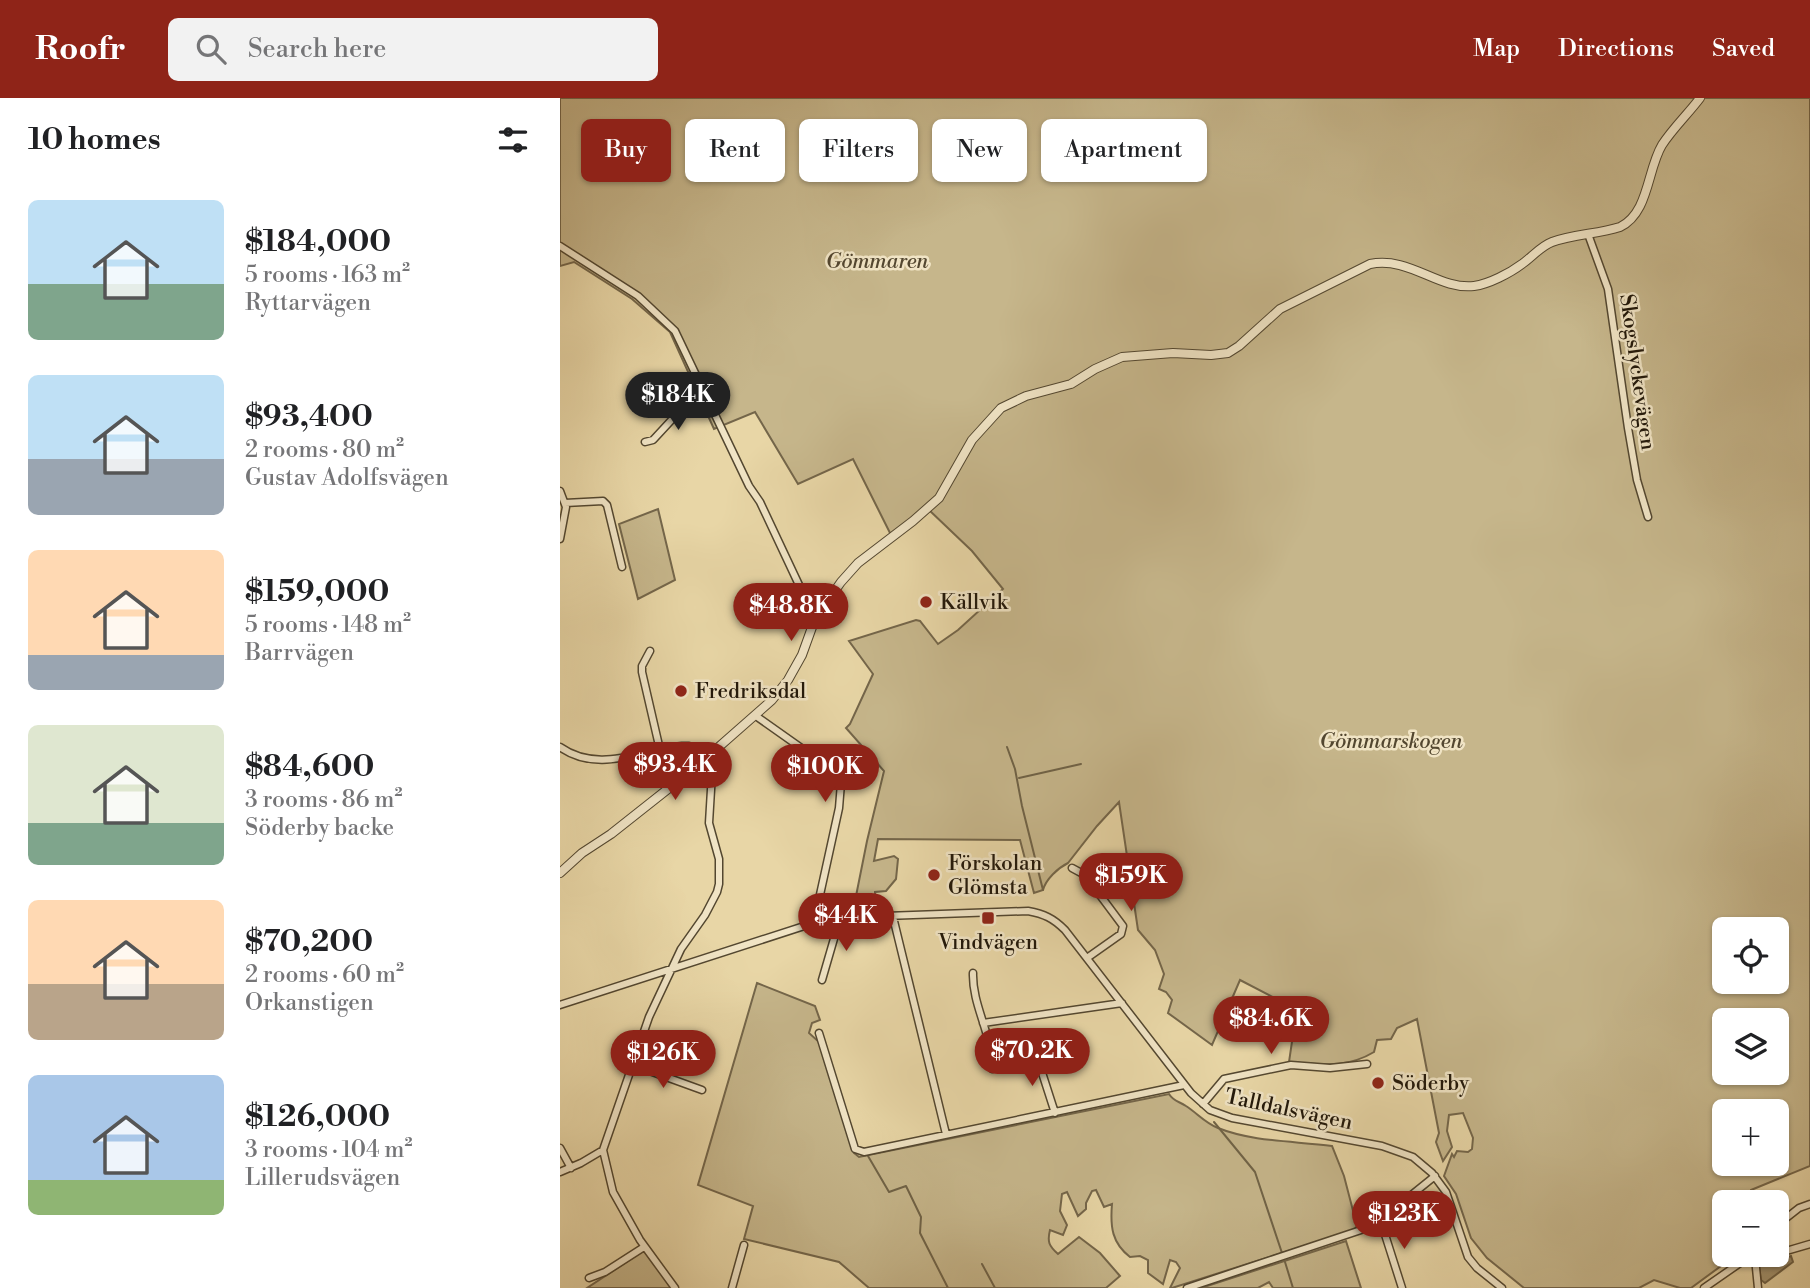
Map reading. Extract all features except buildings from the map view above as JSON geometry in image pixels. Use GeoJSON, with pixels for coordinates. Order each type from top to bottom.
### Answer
{"type":"FeatureCollection","features":[{"type":"Feature","properties":{"kind":"street"},"geometry":{"type":"LineString","coordinates":[[713,752],[756,716],[788,680],[802,655],[815,619],[841,582],[858,563],[939,498],[972,440],[994,415],[1009,403],[1071,384],[1122,357],[1173,352],[1211,355],[1228,353],[1280,309],[1370,264],[1400,264],[1448,282],[1472,286],[1488,282],[1520,266],[1551,242],[1620,227],[1632,219],[1640,205],[1662,146],[1700,98]]}},
{"type":"Feature","properties":{"kind":"street","name":"Skogslyckevägen"},"geometry":{"type":"LineString","coordinates":[[1588,234],[1608,289],[1628,428],[1641,496],[1648,517]]}},
{"type":"Feature","properties":{"kind":"street"},"geometry":{"type":"LineString","coordinates":[[560,246],[638,296],[670,326],[683,346],[815,619]]}},
{"type":"Feature","properties":{"kind":"street"},"geometry":{"type":"LineString","coordinates":[[645,442],[653,440],[687,404],[705,394]]}},
{"type":"Feature","properties":{"kind":"street"},"geometry":{"type":"LineString","coordinates":[[560,491],[565,503],[565,519],[560,539]]}},
{"type":"Feature","properties":{"kind":"street"},"geometry":{"type":"LineString","coordinates":[[565,503],[603,501],[607,505],[622,567]]}},
{"type":"Feature","properties":{"kind":"street"},"geometry":{"type":"LineString","coordinates":[[650,651],[642,666],[642,673],[660,750]]}},
{"type":"Feature","properties":{"kind":"street"},"geometry":{"type":"LineString","coordinates":[[756,716],[831,769],[841,783],[839,808],[814,922]]}},
{"type":"Feature","properties":{"kind":"street"},"geometry":{"type":"LineString","coordinates":[[560,747],[578,757],[596,759],[629,758],[689,746],[697,751],[708,748],[716,759],[710,768],[712,785],[709,823],[719,859],[719,884],[711,905],[685,942],[649,1017],[603,1150],[613,1192],[645,1247],[675,1288]]}},
{"type":"Feature","properties":{"kind":"street"},"geometry":{"type":"LineString","coordinates":[[697,751],[694,761],[696,765],[704,769],[710,768]]}},
{"type":"Feature","properties":{"kind":"street"},"geometry":{"type":"LineString","coordinates":[[560,873],[696,765]]}},
{"type":"Feature","properties":{"kind":"street"},"geometry":{"type":"LineString","coordinates":[[1072,868],[1085,875],[1123,926],[1121,934],[1087,958]]}},
{"type":"Feature","properties":{"kind":"street","name":"Talldalsvägen"},"geometry":{"type":"LineString","coordinates":[[560,1005],[814,922],[841,918],[1037,912],[1053,918],[1184,1085],[1202,1104],[1232,1118],[1397,1150],[1413,1157],[1435,1176],[1449,1198],[1468,1257],[1502,1288]]}},
{"type":"Feature","properties":{"kind":"street"},"geometry":{"type":"LineString","coordinates":[[893,916],[946,1134]]}},
{"type":"Feature","properties":{"kind":"street"},"geometry":{"type":"LineString","coordinates":[[822,980],[841,918]]}},
{"type":"Feature","properties":{"kind":"street"},"geometry":{"type":"LineString","coordinates":[[973,973],[972,988],[992,1052],[992,1069]]}},
{"type":"Feature","properties":{"kind":"street"},"geometry":{"type":"LineString","coordinates":[[983,1023],[1122,1003]]}},
{"type":"Feature","properties":{"kind":"street"},"geometry":{"type":"LineString","coordinates":[[819,1033],[855,1149],[864,1152],[1184,1085]]}},
{"type":"Feature","properties":{"kind":"street"},"geometry":{"type":"LineString","coordinates":[[1036,1054],[1055,1112]]}},
{"type":"Feature","properties":{"kind":"street"},"geometry":{"type":"LineString","coordinates":[[1202,1104],[1224,1079],[1291,1065],[1330,1068],[1367,1064]]}},
{"type":"Feature","properties":{"kind":"street"},"geometry":{"type":"LineString","coordinates":[[633,1065],[702,1090]]}},
{"type":"Feature","properties":{"kind":"street"},"geometry":{"type":"LineString","coordinates":[[560,1148],[571,1168]]}},
{"type":"Feature","properties":{"kind":"street"},"geometry":{"type":"LineString","coordinates":[[560,1172],[603,1150]]}},
{"type":"Feature","properties":{"kind":"street"},"geometry":{"type":"LineString","coordinates":[[1186,1288],[1381,1222],[1435,1176]]}},
{"type":"Feature","properties":{"kind":"street"},"geometry":{"type":"LineString","coordinates":[[1789,1216],[1810,1204]]}},
{"type":"Feature","properties":{"kind":"street"},"geometry":{"type":"LineString","coordinates":[[1381,1222],[1402,1288]]}},
{"type":"Feature","properties":{"kind":"street"},"geometry":{"type":"LineString","coordinates":[[1789,1250],[1810,1244]]}},
{"type":"Feature","properties":{"kind":"street"},"geometry":{"type":"LineString","coordinates":[[732,1288],[744,1245]]}},
{"type":"Feature","properties":{"kind":"street"},"geometry":{"type":"LineString","coordinates":[[589,1278],[605,1272],[645,1247]]}},
{"type":"Feature","properties":{"kind":"street"},"geometry":{"type":"LineString","coordinates":[[1704,1288],[1734,1267]]}},
{"type":"Feature","properties":{"kind":"street"},"geometry":{"type":"LineString","coordinates":[[1758,1288],[1759,1267]]}},
{"type":"Feature","properties":{"kind":"green space","name":"Gömmarskogen"},"geometry":{"type":"Polygon","coordinates":[[[560,98],[1810,98],[1810,1166],[1789,1175],[1789,1099],[1712,1099],[1712,1176],[1785,1176],[1751,1190],[1712,1190],[1712,1267],[1720,1267],[1691,1288],[1680,1288],[1654,1280],[1639,1288],[1524,1288],[1487,1258],[1471,1238],[1456,1194],[1444,1176],[1452,1154],[1454,1157],[1457,1151],[1468,1152],[1472,1149],[1473,1138],[1463,1113],[1449,1115],[1447,1131],[1452,1147],[1443,1161],[1436,1142],[1439,1133],[1417,1019],[1397,1028],[1391,1039],[1377,1040],[1374,1052],[1364,1057],[1343,1063],[1323,1064],[1289,1062],[1294,1028],[1286,1004],[1240,980],[1212,1045],[1168,1013],[1172,1000],[1166,992],[1159,989],[1164,974],[1155,950],[1138,930],[1119,802],[1068,863],[1056,871],[1043,890],[1034,893],[1020,840],[878,839],[874,861],[894,856],[898,859],[896,879],[886,891],[875,892],[875,911],[853,911],[884,771],[846,728],[873,674],[849,641],[916,620],[920,621],[938,644],[958,630],[1003,589],[972,551],[928,509],[892,537],[853,459],[798,484],[755,412],[714,429],[670,332],[632,299],[574,262],[560,266],[560,98]]]}},
{"type":"Feature","properties":{"kind":"green space"},"geometry":{"type":"Polygon","coordinates":[[[658,509],[675,580],[638,599],[619,524],[658,509]]]}},
{"type":"Feature","properties":{"kind":"green space"},"geometry":{"type":"Polygon","coordinates":[[[757,983],[815,1006],[820,1020],[812,1023],[809,1033],[819,1042],[854,1153],[859,1157],[1169,1094],[1209,1123],[1231,1133],[1260,1139],[1332,1146],[1344,1176],[1357,1226],[1354,1230],[1172,1288],[1180,1268],[1176,1262],[1170,1260],[1163,1284],[1148,1273],[1148,1260],[1140,1256],[1130,1257],[1124,1252],[1114,1234],[1112,1204],[1104,1207],[1096,1190],[1092,1191],[1086,1209],[1078,1216],[1067,1192],[1062,1194],[1060,1211],[1067,1225],[1063,1235],[1050,1230],[1049,1241],[1058,1254],[1079,1237],[1100,1253],[1120,1276],[1106,1288],[869,1288],[839,1262],[744,1239],[753,1206],[698,1185],[757,983]]]}},
{"type":"Feature","properties":{"kind":"green space"},"geometry":{"type":"Polygon","coordinates":[[[1346,1241],[1361,1288],[1273,1288],[1269,1282],[1258,1288],[1201,1288],[1346,1241]]]}},
{"type":"Feature","properties":{"kind":"green space"},"geometry":{"type":"Polygon","coordinates":[[[646,1249],[675,1288],[587,1288],[646,1249]]]}},
{"type":"Feature","properties":{"kind":"shaded area"},"geometry":{"type":"Polygon","coordinates":[[[1759,1267],[1786,1267],[1765,1283],[1761,1280],[1759,1267]]]}},
{"type":"Feature","properties":{"kind":"waterway"},"geometry":{"type":"LineString","coordinates":[[1007,747],[1015,769],[1043,890]]}},
{"type":"Feature","properties":{"kind":"waterway"},"geometry":{"type":"LineString","coordinates":[[1019,778],[1081,764]]}},
{"type":"Feature","properties":{"kind":"waterway"},"geometry":{"type":"LineString","coordinates":[[1214,1122],[1255,1172],[1282,1253]]}},
{"type":"Feature","properties":{"kind":"waterway"},"geometry":{"type":"LineString","coordinates":[[868,1156],[889,1192],[906,1186],[921,1217],[920,1233],[948,1288]]}},
{"type":"Feature","properties":{"kind":"waterway"},"geometry":{"type":"LineString","coordinates":[[1285,1262],[1293,1288]]}},
{"type":"Feature","properties":{"kind":"waterway"},"geometry":{"type":"LineString","coordinates":[[982,1264],[995,1288]]}},
{"type":"Feature","properties":{"kind":"place","name":"Källvik"},"geometry":{"type":"Point","coordinates":[926,602]}},
{"type":"Feature","properties":{"kind":"place","name":"Fredriksdal"},"geometry":{"type":"Point","coordinates":[681,691]}},
{"type":"Feature","properties":{"kind":"place","name":"Förskolan Glömsta"},"geometry":{"type":"Point","coordinates":[934,875]}},
{"type":"Feature","properties":{"kind":"place","name":"Vindvägen"},"geometry":{"type":"Point","coordinates":[988,918]}},
{"type":"Feature","properties":{"kind":"place","name":"Söderby"},"geometry":{"type":"Point","coordinates":[1378,1083]}},
{"type":"Feature","properties":{"kind":"park label","name":"Gömmaren"},"geometry":{"type":"Point","coordinates":[877,261]}}]}
